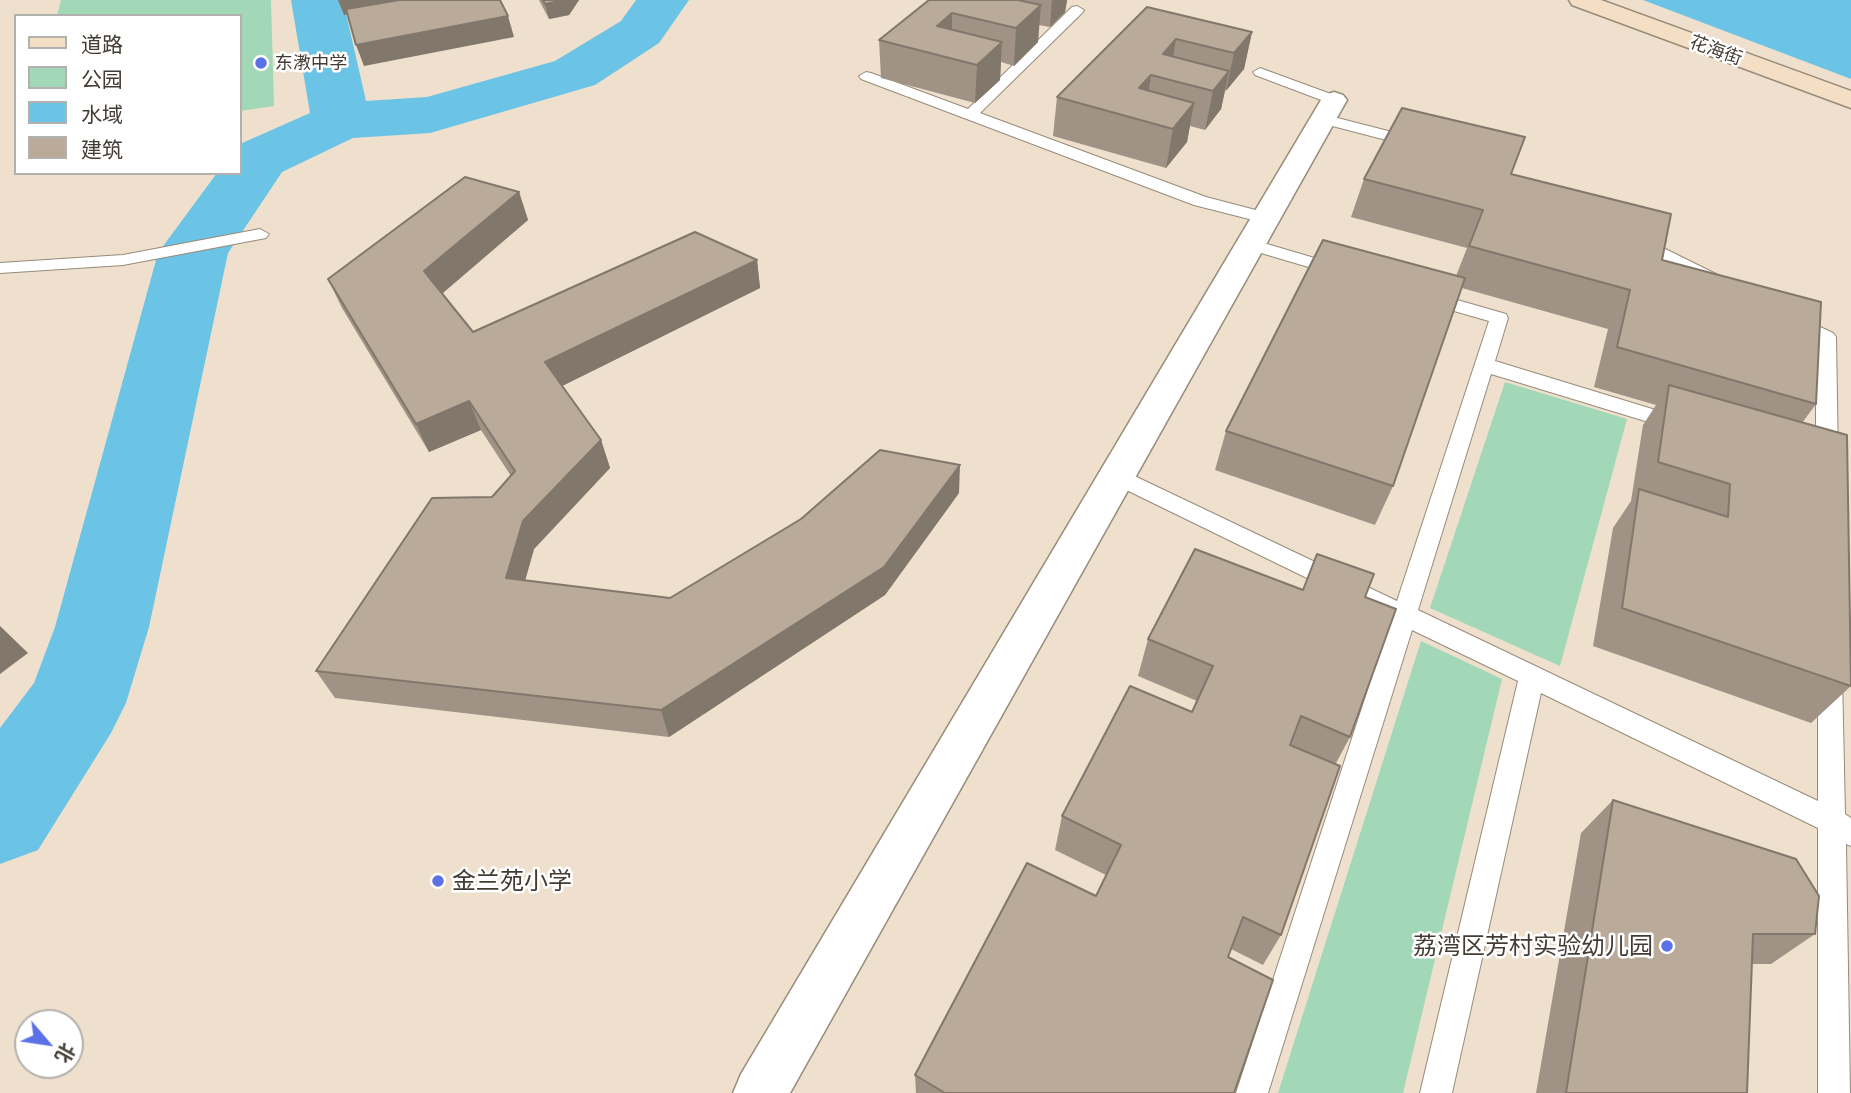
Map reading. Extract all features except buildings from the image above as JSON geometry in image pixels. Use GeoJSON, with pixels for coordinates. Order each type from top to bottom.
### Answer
{"type":"FeatureCollection","features":[{"type":"Feature","properties":{"kind":"street","name":"花海街"},"geometry":{"type":"LineString","coordinates":[[1580,0],[1851,100]]}},
{"type":"Feature","properties":{"kind":"street"},"geometry":{"type":"LineString","coordinates":[[760,1093],[1328,109]]}},
{"type":"Feature","properties":{"kind":"lane"},"geometry":{"type":"LineString","coordinates":[[970,115],[1077,10]]}},
{"type":"Feature","properties":{"kind":"lane"},"geometry":{"type":"LineString","coordinates":[[1260,72],[1328,109],[1442,149]]}},
{"type":"Feature","properties":{"kind":"lane"},"geometry":{"type":"LineString","coordinates":[[866,76],[1200,201],[1355,275]]}},
{"type":"Feature","properties":{"kind":"lane"},"geometry":{"type":"LineString","coordinates":[[1623,233],[1743,294]]}},
{"type":"Feature","properties":{"kind":"lane"},"geometry":{"type":"LineString","coordinates":[[0,268],[123,260],[260,234]]}},
{"type":"Feature","properties":{"kind":"lane"},"geometry":{"type":"LineString","coordinates":[[1252,1093],[1499,318],[1407,291]]}},
{"type":"Feature","properties":{"kind":"lane"},"geometry":{"type":"LineString","coordinates":[[1779,312],[1826,337],[1830,477],[1801,462]]}},
{"type":"Feature","properties":{"kind":"lane"},"geometry":{"type":"LineString","coordinates":[[1485,365],[1696,430]]}},
{"type":"Feature","properties":{"kind":"lane"},"geometry":{"type":"LineString","coordinates":[[1116,476],[1841,827]]}},
{"type":"Feature","properties":{"kind":"lane"},"geometry":{"type":"LineString","coordinates":[[1830,659],[1841,827],[1834,1093]]}},
{"type":"Feature","properties":{"kind":"lane"},"geometry":{"type":"LineString","coordinates":[[1436,1093],[1532,676]]}},
{"type":"Feature","properties":{"kind":"green space"},"geometry":{"type":"Polygon","coordinates":[[[61,0],[271,0],[274,106],[242,111],[242,14],[58,14],[61,0]]]}},
{"type":"Feature","properties":{"kind":"green space"},"geometry":{"type":"Polygon","coordinates":[[[1505,382],[1627,419],[1560,666],[1430,608],[1505,382]]]}},
{"type":"Feature","properties":{"kind":"green space"},"geometry":{"type":"Polygon","coordinates":[[[1421,641],[1502,679],[1403,1093],[1278,1093],[1421,641]]]}},
{"type":"Feature","properties":{"kind":"water"},"geometry":{"type":"Polygon","coordinates":[[[1643,0],[1851,0],[1851,79],[1643,0]]]}},
{"type":"Feature","properties":{"kind":"waterway"},"geometry":{"type":"LineString","coordinates":[[317,0],[341,121]]}},
{"type":"Feature","properties":{"kind":"waterway"},"geometry":{"type":"LineString","coordinates":[[341,121],[430,115],[575,73],[640,32],[663,0]]}},
{"type":"Feature","properties":{"kind":"waterway"},"geometry":{"type":"LineString","coordinates":[[0,815],[76,703],[102,627],[193,253],[259,159],[341,121]]}},
{"type":"Feature","properties":{"kind":"place","name":"东漖中学"},"geometry":{"type":"Point","coordinates":[261,63]}},
{"type":"Feature","properties":{"kind":"place","name":"金兰苑小学"},"geometry":{"type":"Point","coordinates":[438,881]}},
{"type":"Feature","properties":{"kind":"place","name":"荔湾区芳村实验幼儿园"},"geometry":{"type":"Point","coordinates":[1667,946]}}]}
